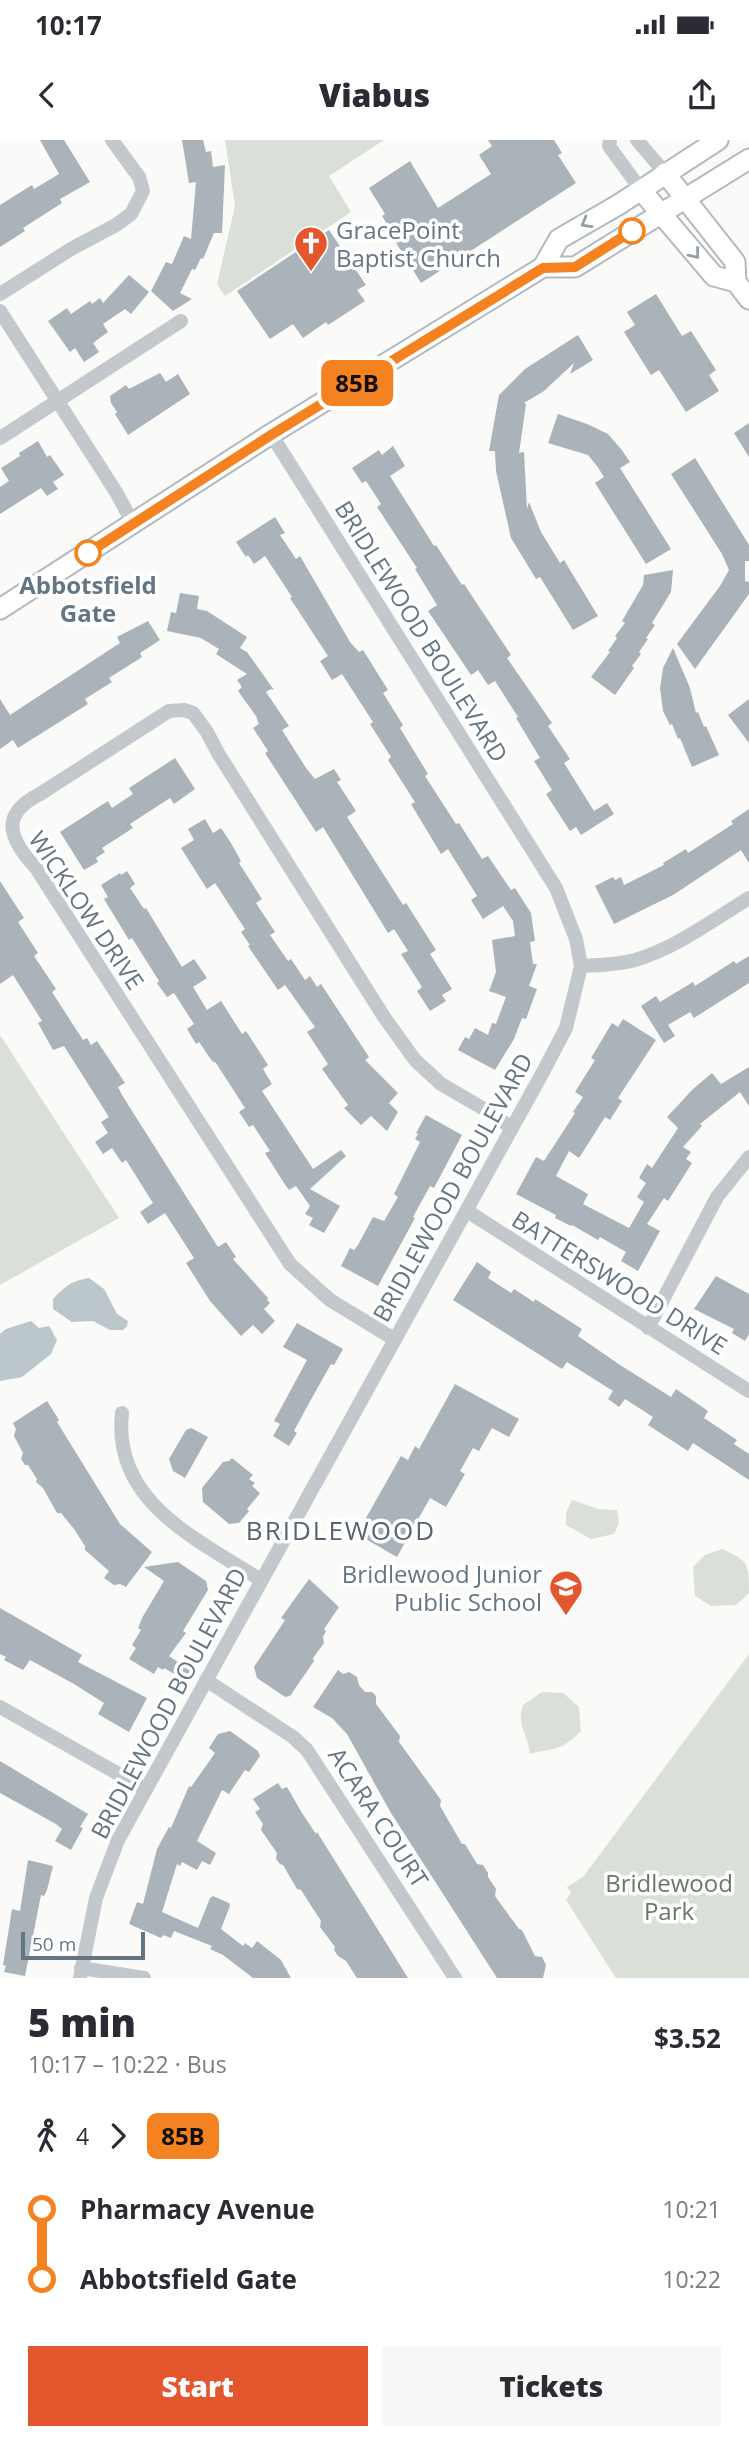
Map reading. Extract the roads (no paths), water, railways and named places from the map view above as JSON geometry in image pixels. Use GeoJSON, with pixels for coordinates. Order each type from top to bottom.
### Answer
{"type":"FeatureCollection","features":[{"type":"Feature","properties":{"kind":"main road"},"geometry":{"type":"LineString","coordinates":[[0,609],[271,435],[543,268],[559,239],[718,140]]}},
{"type":"Feature","properties":{"kind":"main road"},"geometry":{"type":"LineString","coordinates":[[543,268],[575,267],[749,159]]}},
{"type":"Feature","properties":{"kind":"main road"},"geometry":{"type":"LineString","coordinates":[[665,173],[735,261],[736,282],[749,299]]}},
{"type":"Feature","properties":{"kind":"main road"},"geometry":{"type":"LineString","coordinates":[[641,190],[713,276],[736,282]]}},
{"type":"Feature","properties":{"kind":"street"},"geometry":{"type":"LineString","coordinates":[[0,294],[131,214],[143,191],[139,177],[112,140]]}},
{"type":"Feature","properties":{"kind":"street"},"geometry":{"type":"LineString","coordinates":[[610,140],[609,146],[641,190]]}},
{"type":"Feature","properties":{"kind":"street"},"geometry":{"type":"LineString","coordinates":[[637,140],[665,173]]}},
{"type":"Feature","properties":{"kind":"street"},"geometry":{"type":"LineString","coordinates":[[0,311],[116,492],[134,525]]}},
{"type":"Feature","properties":{"kind":"street"},"geometry":{"type":"LineString","coordinates":[[0,438],[181,321]]}},
{"type":"Feature","properties":{"kind":"street","name":"BRIDLEWOOD BOULEVARD"},"geometry":{"type":"LineString","coordinates":[[80,1973],[87,1933],[106,1869],[118,1840],[566,1028],[581,966],[576,939],[556,888],[271,435]]}},
{"type":"Feature","properties":{"kind":"street","name":"WICKLOW DRIVE"},"geometry":{"type":"LineString","coordinates":[[394,1339],[330,1300],[290,1264],[36,868],[13,844],[8,830],[9,817],[23,801],[40,794],[134,735],[158,716],[169,711],[184,710],[193,713],[384,1017],[415,1060],[441,1084],[496,1116],[511,1128]]}},
{"type":"Feature","properties":{"kind":"street"},"geometry":{"type":"LineString","coordinates":[[581,966],[633,961],[656,952],[679,942],[749,898]]}},
{"type":"Feature","properties":{"kind":"street"},"geometry":{"type":"LineString","coordinates":[[648,1328],[717,1198],[749,1157]]}},
{"type":"Feature","properties":{"kind":"street","name":"BATTERSWOOD DRIVE"},"geometry":{"type":"LineString","coordinates":[[467,1211],[749,1391]]}},
{"type":"Feature","properties":{"kind":"street"},"geometry":{"type":"LineString","coordinates":[[122,1413],[120,1424],[128,1463],[152,1506],[175,1526],[261,1580]]}},
{"type":"Feature","properties":{"kind":"street","name":"ACARA COURT"},"geometry":{"type":"LineString","coordinates":[[206,1680],[307,1749],[455,1978]]}},
{"type":"Feature","properties":{"kind":"street"},"geometry":{"type":"LineString","coordinates":[[0,1707],[145,1788]]}},
{"type":"Feature","properties":{"kind":"street"},"geometry":{"type":"LineString","coordinates":[[80,1973],[144,1978]]}},
{"type":"Feature","properties":{"kind":"place","name":"GracePoint Baptist Church"},"geometry":{"type":"Point","coordinates":[311,273]}},
{"type":"Feature","properties":{"kind":"place","name":"Abbotsfield Gate"},"geometry":{"type":"Point","coordinates":[88,553]}},
{"type":"Feature","properties":{"kind":"place","name":"Bridlewood Junior Public School"},"geometry":{"type":"Point","coordinates":[566,1617]}},
{"type":"Feature","properties":{"kind":"district","name":"BRIDLEWOOD"},"geometry":{"type":"Point","coordinates":[341,1530]}},
{"type":"Feature","properties":{"kind":"park label","name":"Bridlewood Park"},"geometry":{"type":"Point","coordinates":[669,1896]}}]}
